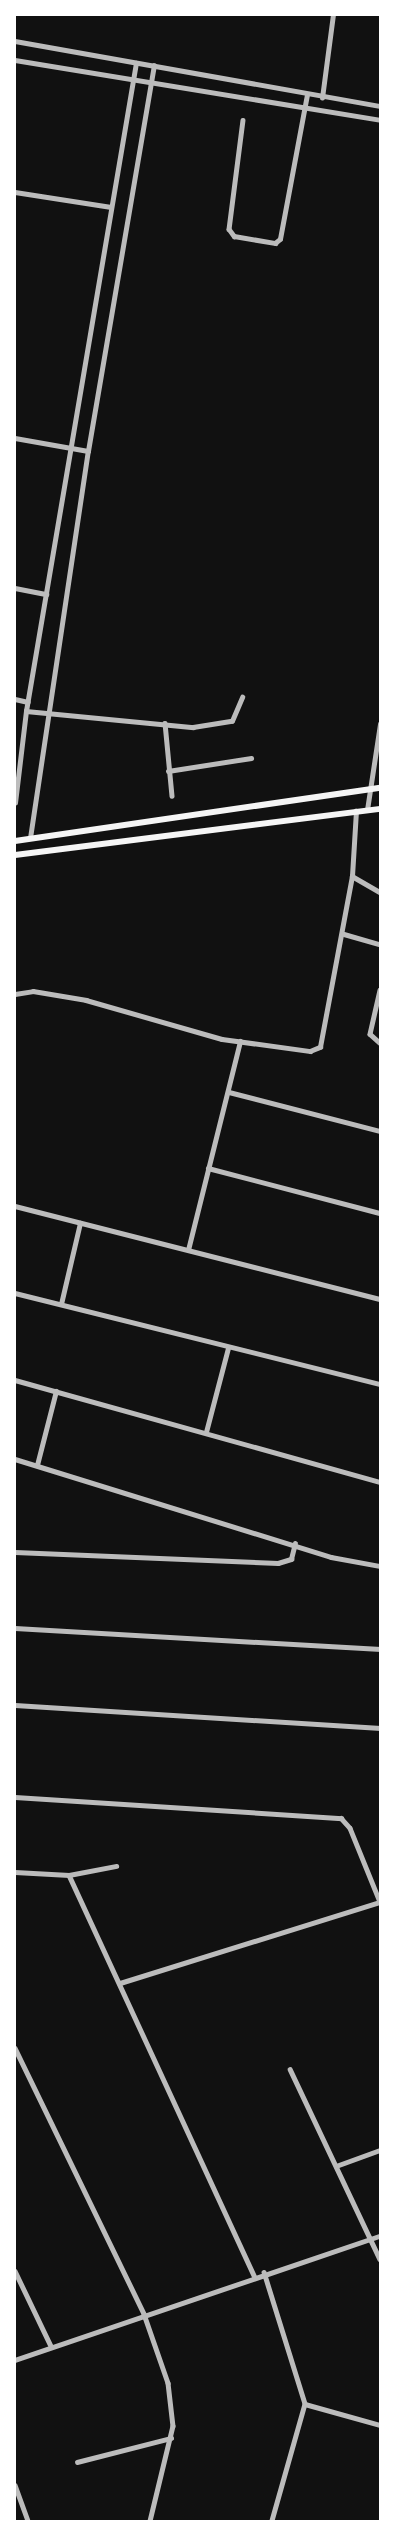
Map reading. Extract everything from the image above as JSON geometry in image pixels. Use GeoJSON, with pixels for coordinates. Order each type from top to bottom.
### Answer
{"type":"FeatureCollection","features":[{"type":"Feature","properties":{"kind":"main road"},"geometry":{"type":"LineString","coordinates":[[15,841],[380,788]]}},
{"type":"Feature","properties":{"kind":"main road"},"geometry":{"type":"LineString","coordinates":[[15,855],[380,809]]}},
{"type":"Feature","properties":{"kind":"street"},"geometry":{"type":"LineString","coordinates":[[322,98],[333,15]]}},
{"type":"Feature","properties":{"kind":"street"},"geometry":{"type":"LineString","coordinates":[[15,41],[322,98],[380,106]]}},
{"type":"Feature","properties":{"kind":"street"},"geometry":{"type":"LineString","coordinates":[[15,60],[380,120]]}},
{"type":"Feature","properties":{"kind":"street"},"geometry":{"type":"LineString","coordinates":[[15,803],[16,769],[136,63]]}},
{"type":"Feature","properties":{"kind":"street"},"geometry":{"type":"LineString","coordinates":[[30,838],[46,713],[88,451],[154,66]]}},
{"type":"Feature","properties":{"kind":"street"},"geometry":{"type":"LineString","coordinates":[[243,120],[229,229],[234,236],[275,243],[280,239],[307,95]]}},
{"type":"Feature","properties":{"kind":"street"},"geometry":{"type":"LineString","coordinates":[[15,192],[111,207]]}},
{"type":"Feature","properties":{"kind":"street"},"geometry":{"type":"LineString","coordinates":[[15,438],[88,451]]}},
{"type":"Feature","properties":{"kind":"street"},"geometry":{"type":"LineString","coordinates":[[15,588],[46,594]]}},
{"type":"Feature","properties":{"kind":"street"},"geometry":{"type":"LineString","coordinates":[[26,711],[193,727],[232,720],[242,697]]}},
{"type":"Feature","properties":{"kind":"street"},"geometry":{"type":"LineString","coordinates":[[15,699],[28,702]]}},
{"type":"Feature","properties":{"kind":"street"},"geometry":{"type":"LineString","coordinates":[[165,723],[168,771],[172,796]]}},
{"type":"Feature","properties":{"kind":"street"},"geometry":{"type":"LineString","coordinates":[[367,810],[380,724]]}},
{"type":"Feature","properties":{"kind":"street"},"geometry":{"type":"LineString","coordinates":[[168,771],[252,758]]}},
{"type":"Feature","properties":{"kind":"street"},"geometry":{"type":"LineString","coordinates":[[15,994],[33,991],[86,1000],[240,1041],[310,1051],[320,1047],[344,934],[352,876],[356,811]]}},
{"type":"Feature","properties":{"kind":"street"},"geometry":{"type":"LineString","coordinates":[[352,876],[380,892]]}},
{"type":"Feature","properties":{"kind":"street"},"geometry":{"type":"LineString","coordinates":[[344,934],[380,944]]}},
{"type":"Feature","properties":{"kind":"street"},"geometry":{"type":"LineString","coordinates":[[380,990],[370,1034],[380,1043]]}},
{"type":"Feature","properties":{"kind":"street"},"geometry":{"type":"LineString","coordinates":[[188,1250],[229,1092],[240,1041]]}},
{"type":"Feature","properties":{"kind":"street"},"geometry":{"type":"LineString","coordinates":[[229,1092],[380,1131]]}},
{"type":"Feature","properties":{"kind":"street"},"geometry":{"type":"LineString","coordinates":[[208,1168],[380,1213]]}},
{"type":"Feature","properties":{"kind":"street"},"geometry":{"type":"LineString","coordinates":[[15,1206],[380,1299]]}},
{"type":"Feature","properties":{"kind":"street"},"geometry":{"type":"LineString","coordinates":[[62,1304],[80,1223]]}},
{"type":"Feature","properties":{"kind":"street"},"geometry":{"type":"LineString","coordinates":[[15,1293],[228,1348],[380,1384]]}},
{"type":"Feature","properties":{"kind":"street"},"geometry":{"type":"LineString","coordinates":[[206,1432],[228,1348]]}},
{"type":"Feature","properties":{"kind":"street"},"geometry":{"type":"LineString","coordinates":[[15,1380],[380,1482]]}},
{"type":"Feature","properties":{"kind":"street"},"geometry":{"type":"LineString","coordinates":[[37,1464],[56,1390]]}},
{"type":"Feature","properties":{"kind":"street"},"geometry":{"type":"LineString","coordinates":[[15,1459],[37,1464],[295,1543],[331,1557],[380,1566]]}},
{"type":"Feature","properties":{"kind":"street"},"geometry":{"type":"LineString","coordinates":[[15,1552],[278,1563],[291,1559],[295,1543]]}},
{"type":"Feature","properties":{"kind":"street"},"geometry":{"type":"LineString","coordinates":[[15,1628],[380,1649]]}},
{"type":"Feature","properties":{"kind":"street"},"geometry":{"type":"LineString","coordinates":[[15,1705],[380,1728]]}},
{"type":"Feature","properties":{"kind":"street"},"geometry":{"type":"LineString","coordinates":[[15,1797],[341,1818],[350,1828],[380,1902],[120,1983]]}},
{"type":"Feature","properties":{"kind":"street"},"geometry":{"type":"LineString","coordinates":[[15,1872],[69,1875],[116,1866]]}},
{"type":"Feature","properties":{"kind":"street"},"geometry":{"type":"LineString","coordinates":[[69,1875],[254,2275]]}},
{"type":"Feature","properties":{"kind":"street"},"geometry":{"type":"LineString","coordinates":[[15,2048],[144,2314],[171,2395],[171,2438],[150,2521]]}},
{"type":"Feature","properties":{"kind":"street"},"geometry":{"type":"LineString","coordinates":[[290,2069],[380,2260]]}},
{"type":"Feature","properties":{"kind":"street"},"geometry":{"type":"LineString","coordinates":[[336,2166],[380,2150]]}},
{"type":"Feature","properties":{"kind":"street"},"geometry":{"type":"LineString","coordinates":[[15,2360],[254,2275],[380,2236]]}},
{"type":"Feature","properties":{"kind":"street"},"geometry":{"type":"LineString","coordinates":[[15,2271],[51,2346]]}},
{"type":"Feature","properties":{"kind":"street"},"geometry":{"type":"LineString","coordinates":[[264,2272],[305,2404],[272,2521]]}},
{"type":"Feature","properties":{"kind":"street"},"geometry":{"type":"LineString","coordinates":[[305,2404],[380,2425]]}},
{"type":"Feature","properties":{"kind":"street"},"geometry":{"type":"LineString","coordinates":[[77,2462],[171,2438]]}},
{"type":"Feature","properties":{"kind":"street"},"geometry":{"type":"LineString","coordinates":[[15,2485],[28,2521]]}}]}
